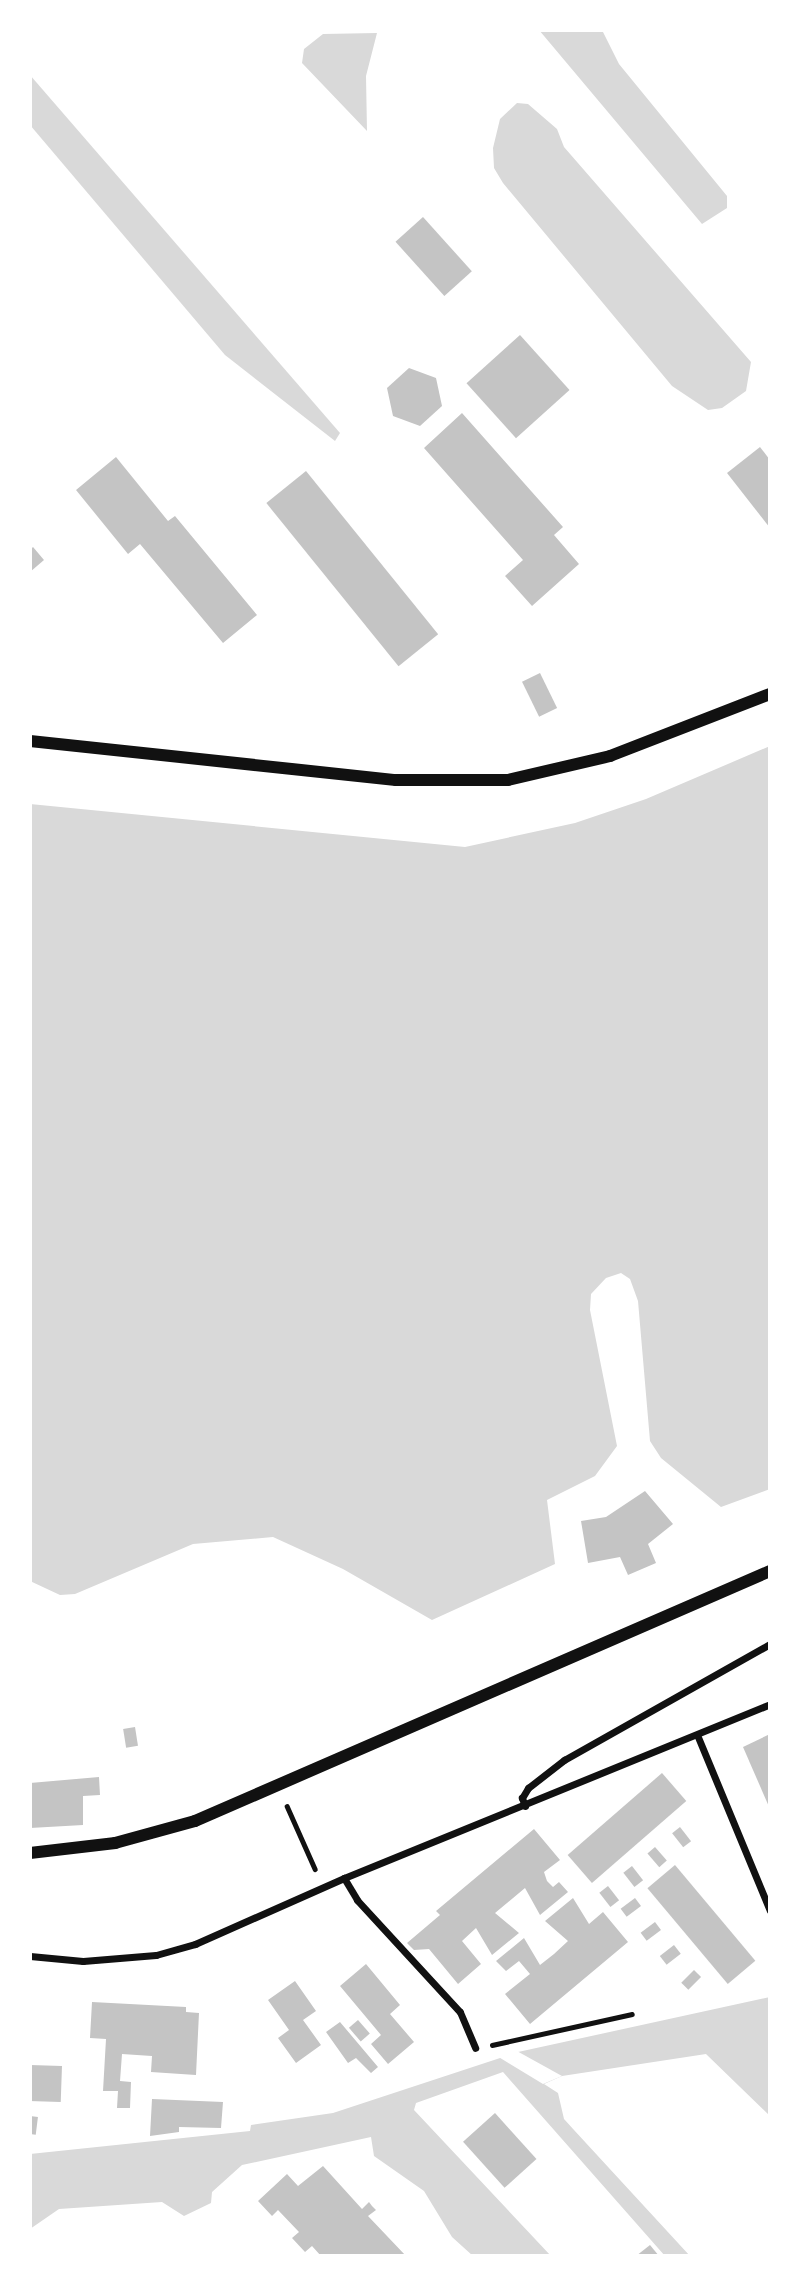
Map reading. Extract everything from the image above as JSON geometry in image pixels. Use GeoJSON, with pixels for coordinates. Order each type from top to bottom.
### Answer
{"type":"FeatureCollection","features":[{"type":"Feature","properties":{"kind":"street"},"geometry":{"type":"LineString","coordinates":[[30,741],[396,780],[508,780],[610,755],[770,694]]}},
{"type":"Feature","properties":{"kind":"street"},"geometry":{"type":"LineString","coordinates":[[30,1853],[129,1840],[195,1821],[770,1571]]}},
{"type":"Feature","properties":{"kind":"street"},"geometry":{"type":"LineString","coordinates":[[525,1806],[522,1798],[528,1788],[564,1760],[770,1644]]}},
{"type":"Feature","properties":{"kind":"street"},"geometry":{"type":"LineString","coordinates":[[30,1956],[83,1961],[156,1955],[195,1944],[344,1878],[698,1737],[770,1704]]}},
{"type":"Feature","properties":{"kind":"street"},"geometry":{"type":"LineString","coordinates":[[698,1737],[770,1911]]}},
{"type":"Feature","properties":{"kind":"street"},"geometry":{"type":"LineString","coordinates":[[344,1878],[357,1900],[460,2012],[475,2048]]}},
{"type":"Feature","properties":{"kind":"path"},"geometry":{"type":"LineString","coordinates":[[278,1786],[307,1853]]}},
{"type":"Feature","properties":{"kind":"path"},"geometry":{"type":"LineString","coordinates":[[475,2048],[632,2014]]}},
{"type":"Feature","properties":{"kind":"shaded area"},"geometry":{"type":"Polygon","coordinates":[[[539,30],[602,30],[619,64],[727,196],[727,208],[702,224],[539,30]]]}},
{"type":"Feature","properties":{"kind":"shaded area"},"geometry":{"type":"Polygon","coordinates":[[[377,33],[366,76],[367,131],[302,63],[304,49],[323,34],[377,33]]]}},
{"type":"Feature","properties":{"kind":"shaded area"},"geometry":{"type":"Polygon","coordinates":[[[30,75],[340,433],[335,441],[225,355],[30,125],[30,75]]]}},
{"type":"Feature","properties":{"kind":"shaded area"},"geometry":{"type":"Polygon","coordinates":[[[517,103],[528,104],[557,129],[564,147],[751,362],[746,391],[722,408],[708,410],[672,386],[503,183],[494,168],[493,148],[500,119],[517,103]]]}},
{"type":"Feature","properties":{"kind":"shaded area"},"geometry":{"type":"Polygon","coordinates":[[[770,746],[770,1489],[721,1507],[661,1458],[650,1441],[638,1301],[630,1279],[621,1273],[606,1278],[591,1294],[590,1310],[617,1446],[595,1476],[547,1500],[555,1564],[432,1620],[343,1569],[273,1537],[193,1544],[75,1594],[60,1595],[30,1581],[30,804],[465,847],[575,823],[646,799],[770,746]]]}},
{"type":"Feature","properties":{"kind":"shaded area"},"geometry":{"type":"Polygon","coordinates":[[[770,1997],[770,2116],[706,2054],[562,2076],[544,2084],[558,2093],[564,2119],[690,2256],[665,2256],[503,2072],[416,2103],[414,2110],[551,2256],[473,2256],[452,2237],[424,2191],[374,2156],[371,2137],[242,2165],[212,2192],[211,2203],[184,2216],[162,2202],[59,2209],[30,2229],[30,2154],[250,2131],[251,2125],[333,2113],[518,2052],[770,1997]]]}},
{"type":"Feature","properties":{"kind":"pier"},"geometry":{"type":"Polygon","coordinates":[[[515,2050],[562,2076],[543,2084],[497,2056],[515,2050]]]}},
{"type":"Feature","properties":{"kind":"building"},"geometry":{"type":"Polygon","coordinates":[[[423,217],[472,271],[444,296],[396,242],[423,217]]]}},
{"type":"Feature","properties":{"kind":"building"},"geometry":{"type":"Polygon","coordinates":[[[520,335],[570,390],[516,438],[466,383],[520,335]]]}},
{"type":"Feature","properties":{"kind":"building"},"geometry":{"type":"Polygon","coordinates":[[[409,368],[436,378],[442,406],[420,426],[393,416],[387,388],[409,368]]]}},
{"type":"Feature","properties":{"kind":"building"},"geometry":{"type":"Polygon","coordinates":[[[462,413],[563,527],[554,535],[579,564],[532,606],[505,576],[523,560],[424,448],[462,413]]]}},
{"type":"Feature","properties":{"kind":"building"},"geometry":{"type":"Polygon","coordinates":[[[760,447],[770,460],[770,528],[727,473],[760,447]]]}},
{"type":"Feature","properties":{"kind":"building"},"geometry":{"type":"Polygon","coordinates":[[[116,457],[168,521],[175,516],[257,615],[223,643],[140,544],[128,554],[76,490],[116,457]]]}},
{"type":"Feature","properties":{"kind":"building"},"geometry":{"type":"Polygon","coordinates":[[[306,471],[438,634],[399,666],[266,503],[306,471]]]}},
{"type":"Feature","properties":{"kind":"building"},"geometry":{"type":"Polygon","coordinates":[[[33,547],[44,560],[30,572],[30,550],[33,547]]]}},
{"type":"Feature","properties":{"kind":"building"},"geometry":{"type":"Polygon","coordinates":[[[540,673],[557,708],[539,717],[522,682],[540,673]]]}},
{"type":"Feature","properties":{"kind":"building"},"geometry":{"type":"Polygon","coordinates":[[[645,1491],[673,1524],[648,1544],[656,1563],[628,1575],[620,1557],[588,1563],[581,1521],[606,1517],[645,1491]]]}},
{"type":"Feature","properties":{"kind":"building"},"geometry":{"type":"Polygon","coordinates":[[[135,1727],[138,1746],[126,1748],[123,1729],[135,1727]]]}},
{"type":"Feature","properties":{"kind":"building"},"geometry":{"type":"Polygon","coordinates":[[[770,1734],[770,1809],[743,1747],[770,1734]]]}},
{"type":"Feature","properties":{"kind":"building"},"geometry":{"type":"Polygon","coordinates":[[[662,1773],[686,1801],[592,1883],[568,1855],[662,1773]]]}},
{"type":"Feature","properties":{"kind":"building"},"geometry":{"type":"Polygon","coordinates":[[[99,1777],[100,1795],[83,1796],[83,1825],[30,1828],[30,1783],[99,1777]]]}},
{"type":"Feature","properties":{"kind":"building"},"geometry":{"type":"Polygon","coordinates":[[[680,1827],[691,1841],[683,1847],[672,1833],[680,1827]]]}},
{"type":"Feature","properties":{"kind":"building"},"geometry":{"type":"Polygon","coordinates":[[[534,1829],[560,1860],[544,1872],[547,1881],[553,1887],[559,1882],[568,1892],[540,1915],[525,1888],[495,1913],[519,1933],[492,1955],[476,1928],[462,1941],[481,1964],[458,1984],[429,1949],[414,1950],[407,1943],[440,1915],[436,1911],[534,1829]]]}},
{"type":"Feature","properties":{"kind":"building"},"geometry":{"type":"Polygon","coordinates":[[[655,1847],[667,1861],[659,1867],[647,1854],[655,1847]]]}},
{"type":"Feature","properties":{"kind":"building"},"geometry":{"type":"Polygon","coordinates":[[[675,1865],[755,1961],[728,1984],[647,1888],[675,1865]]]}},
{"type":"Feature","properties":{"kind":"building"},"geometry":{"type":"Polygon","coordinates":[[[632,1866],[643,1880],[634,1887],[623,1873],[632,1866]]]}},
{"type":"Feature","properties":{"kind":"building"},"geometry":{"type":"Polygon","coordinates":[[[608,1886],[619,1900],[610,1907],[599,1893],[608,1886]]]}},
{"type":"Feature","properties":{"kind":"building"},"geometry":{"type":"Polygon","coordinates":[[[573,1898],[589,1924],[603,1912],[628,1942],[530,2024],[505,1994],[530,1974],[519,1961],[506,1971],[496,1961],[524,1938],[540,1965],[554,1954],[568,1941],[545,1921],[573,1898]]]}},
{"type":"Feature","properties":{"kind":"building"},"geometry":{"type":"Polygon","coordinates":[[[635,1898],[641,1906],[627,1917],[621,1909],[635,1898]]]}},
{"type":"Feature","properties":{"kind":"building"},"geometry":{"type":"Polygon","coordinates":[[[655,1922],[661,1930],[647,1941],[641,1933],[655,1922]]]}},
{"type":"Feature","properties":{"kind":"building"},"geometry":{"type":"Polygon","coordinates":[[[674,1945],[681,1954],[667,1965],[660,1956],[674,1945]]]}},
{"type":"Feature","properties":{"kind":"building"},"geometry":{"type":"Polygon","coordinates":[[[366,1964],[400,2005],[390,2014],[414,2042],[388,2064],[371,2044],[381,2035],[340,1986],[366,1964]]]}},
{"type":"Feature","properties":{"kind":"building"},"geometry":{"type":"Polygon","coordinates":[[[694,1970],[701,1977],[688,1990],[681,1983],[694,1970]]]}},
{"type":"Feature","properties":{"kind":"building"},"geometry":{"type":"Polygon","coordinates":[[[295,1981],[316,2011],[303,2020],[321,2045],[296,2063],[278,2038],[289,2030],[268,2000],[295,1981]]]}},
{"type":"Feature","properties":{"kind":"building"},"geometry":{"type":"Polygon","coordinates":[[[92,2002],[186,2007],[186,2012],[199,2013],[196,2075],[151,2072],[152,2056],[122,2054],[120,2081],[131,2082],[130,2108],[117,2108],[118,2091],[103,2091],[106,2039],[90,2038],[92,2002]]]}},
{"type":"Feature","properties":{"kind":"building"},"geometry":{"type":"Polygon","coordinates":[[[358,2020],[370,2034],[361,2041],[349,2028],[358,2020]]]}},
{"type":"Feature","properties":{"kind":"building"},"geometry":{"type":"Polygon","coordinates":[[[340,2022],[378,2067],[371,2073],[356,2058],[348,2063],[326,2032],[340,2022]]]}},
{"type":"Feature","properties":{"kind":"building"},"geometry":{"type":"Polygon","coordinates":[[[30,2065],[62,2066],[61,2102],[30,2101],[30,2065]]]}},
{"type":"Feature","properties":{"kind":"building"},"geometry":{"type":"Polygon","coordinates":[[[152,2099],[223,2102],[221,2128],[179,2127],[179,2132],[150,2136],[152,2099]]]}},
{"type":"Feature","properties":{"kind":"building"},"geometry":{"type":"Polygon","coordinates":[[[495,2113],[536,2159],[505,2188],[463,2142],[495,2113]]]}},
{"type":"Feature","properties":{"kind":"building"},"geometry":{"type":"Polygon","coordinates":[[[30,2116],[38,2117],[36,2135],[30,2134],[30,2116]]]}},
{"type":"Feature","properties":{"kind":"building"},"geometry":{"type":"Polygon","coordinates":[[[323,2166],[362,2209],[369,2202],[376,2210],[368,2216],[406,2256],[321,2256],[312,2246],[305,2252],[292,2238],[299,2232],[278,2210],[272,2216],[258,2201],[287,2174],[298,2186],[323,2166]]]}},
{"type":"Feature","properties":{"kind":"building"},"geometry":{"type":"Polygon","coordinates":[[[650,2245],[659,2256],[636,2256],[650,2245]]]}}]}
